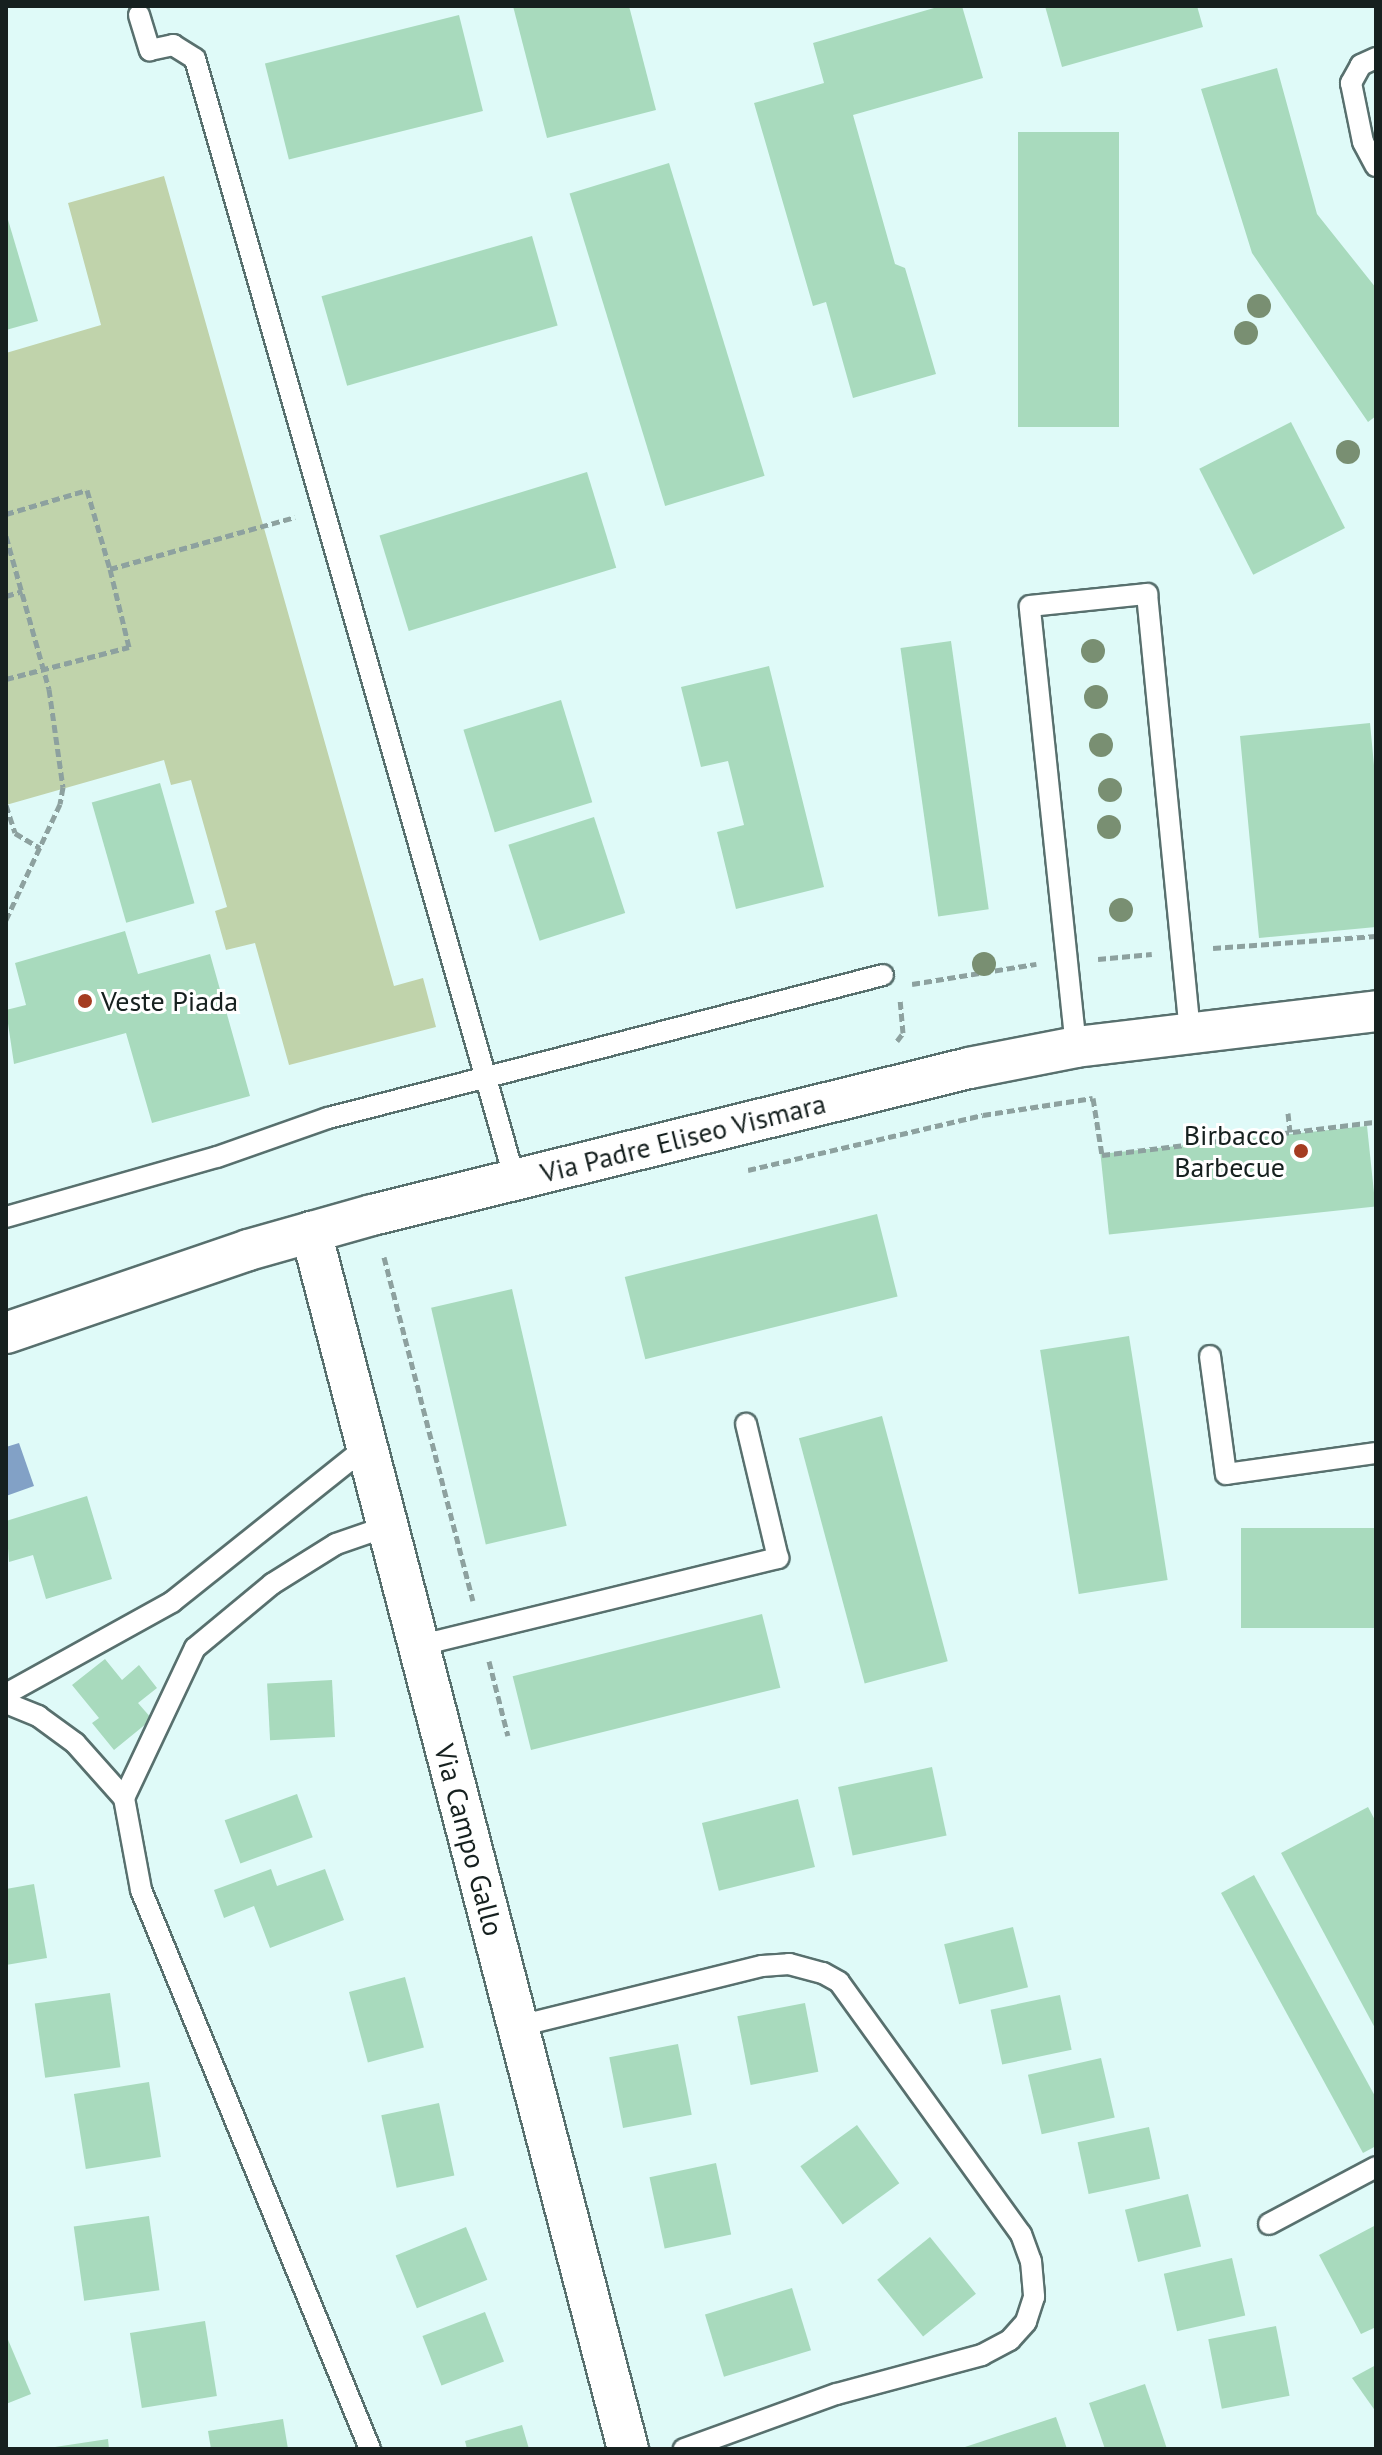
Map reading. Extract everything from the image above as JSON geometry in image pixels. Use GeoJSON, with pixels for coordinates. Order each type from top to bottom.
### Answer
{"type":"FeatureCollection","features":[{"type":"Feature","properties":{"kind":"street","name":"Via Padre Eliseo Vismara"},"geometry":{"type":"LineString","coordinates":[[6,1333],[311,1232],[969,1068],[1076,1047],[1376,1011]]}},
{"type":"Feature","properties":{"kind":"street","name":"Via Campo Gallo"},"geometry":{"type":"LineString","coordinates":[[311,1232],[385,1527],[519,2026],[628,2449]]}},
{"type":"Feature","properties":{"kind":"lane"},"geometry":{"type":"LineString","coordinates":[[139,15],[150,50],[173,45],[195,59],[515,1180]]}},
{"type":"Feature","properties":{"kind":"lane"},"geometry":{"type":"LineString","coordinates":[[1376,58],[1361,65],[1351,83],[1363,142],[1376,166]]}},
{"type":"Feature","properties":{"kind":"lane"},"geometry":{"type":"LineString","coordinates":[[1076,1047],[1030,606],[1147,594],[1190,1032]]}},
{"type":"Feature","properties":{"kind":"lane"},"geometry":{"type":"LineString","coordinates":[[6,1217],[217,1157],[328,1118],[883,975]]}},
{"type":"Feature","properties":{"kind":"lane"},"geometry":{"type":"LineString","coordinates":[[1210,1356],[1226,1474],[1376,1453]]}},
{"type":"Feature","properties":{"kind":"lane"},"geometry":{"type":"LineString","coordinates":[[417,1646],[778,1558],[746,1424]]}},
{"type":"Feature","properties":{"kind":"lane"},"geometry":{"type":"LineString","coordinates":[[6,1694],[172,1602],[365,1448]]}},
{"type":"Feature","properties":{"kind":"lane"},"geometry":{"type":"LineString","coordinates":[[124,1798],[195,1648],[272,1584],[336,1544],[385,1527]]}},
{"type":"Feature","properties":{"kind":"lane"},"geometry":{"type":"LineString","coordinates":[[6,1703],[38,1716],[75,1743],[124,1798],[141,1890],[370,2449]]}},
{"type":"Feature","properties":{"kind":"lane"},"geometry":{"type":"LineString","coordinates":[[519,2026],[762,1966],[789,1964],[823,1973],[839,1982],[1021,2234],[1031,2261],[1034,2297],[1026,2322],[1010,2340],[982,2355],[836,2394],[684,2449]]}},
{"type":"Feature","properties":{"kind":"lane"},"geometry":{"type":"LineString","coordinates":[[1269,2224],[1376,2167]]}},
{"type":"Feature","properties":{"kind":"path"},"geometry":{"type":"LineString","coordinates":[[6,514],[87,490],[129,647],[43,666],[6,679]]}},
{"type":"Feature","properties":{"kind":"path"},"geometry":{"type":"LineString","coordinates":[[110,569],[322,509]]}},
{"type":"Feature","properties":{"kind":"path"},"geometry":{"type":"LineString","coordinates":[[6,536],[43,666],[63,787],[40,848],[6,920]]}},
{"type":"Feature","properties":{"kind":"path"},"geometry":{"type":"LineString","coordinates":[[6,596],[22,591]]}},
{"type":"Feature","properties":{"kind":"path"},"geometry":{"type":"LineString","coordinates":[[6,805],[15,833],[40,848]]}},
{"type":"Feature","properties":{"kind":"path"},"geometry":{"type":"LineString","coordinates":[[890,1046],[903,1033],[899,1002],[912,983],[1067,961],[1376,936]]}},
{"type":"Feature","properties":{"kind":"path"},"geometry":{"type":"LineString","coordinates":[[741,1171],[983,1115],[1093,1098],[1102,1155],[1376,1122]]}},
{"type":"Feature","properties":{"kind":"path"},"geometry":{"type":"LineString","coordinates":[[1288,1113],[1290,1132]]}},
{"type":"Feature","properties":{"kind":"path"},"geometry":{"type":"LineString","coordinates":[[397,1254],[381,1258],[508,1736]]}},
{"type":"Feature","properties":{"kind":"green space"},"geometry":{"type":"Polygon","coordinates":[[[164,176],[394,986],[423,978],[436,1027],[289,1065],[255,943],[226,950],[215,911],[227,907],[191,780],[171,785],[164,760],[6,805],[6,353],[101,325],[68,203],[164,176]]]}},
{"type":"Feature","properties":{"kind":"water"},"geometry":{"type":"Polygon","coordinates":[[[19,1443],[34,1486],[6,1496],[6,1447],[19,1443]]]}},
{"type":"Feature","properties":{"kind":"building"},"geometry":{"type":"Polygon","coordinates":[[[513,6],[629,6],[656,110],[547,138],[513,6]]]}},
{"type":"Feature","properties":{"kind":"building"},"geometry":{"type":"Polygon","coordinates":[[[941,6],[962,6],[983,78],[853,115],[895,264],[905,268],[936,374],[853,398],[826,302],[813,306],[754,103],[824,83],[813,43],[941,6]]]}},
{"type":"Feature","properties":{"kind":"building"},"geometry":{"type":"Polygon","coordinates":[[[1045,6],[1197,6],[1203,27],[1062,67],[1045,6]]]}},
{"type":"Feature","properties":{"kind":"building"},"geometry":{"type":"Polygon","coordinates":[[[459,15],[483,111],[289,159],[265,63],[459,15]]]}},
{"type":"Feature","properties":{"kind":"building"},"geometry":{"type":"Polygon","coordinates":[[[1277,68],[1317,214],[1376,288],[1376,416],[1368,422],[1252,253],[1201,89],[1277,68]]]}},
{"type":"Feature","properties":{"kind":"building"},"geometry":{"type":"Polygon","coordinates":[[[1018,132],[1119,132],[1119,427],[1018,427],[1018,132]]]}},
{"type":"Feature","properties":{"kind":"building"},"geometry":{"type":"Polygon","coordinates":[[[669,163],[765,476],[665,506],[570,193],[669,163]]]}},
{"type":"Feature","properties":{"kind":"building"},"geometry":{"type":"Polygon","coordinates":[[[6,213],[38,321],[6,330],[6,213]]]}},
{"type":"Feature","properties":{"kind":"building"},"geometry":{"type":"Polygon","coordinates":[[[532,236],[558,325],[347,386],[321,296],[532,236]]]}},
{"type":"Feature","properties":{"kind":"building"},"geometry":{"type":"Polygon","coordinates":[[[1291,422],[1345,528],[1253,575],[1199,469],[1291,422]]]}},
{"type":"Feature","properties":{"kind":"building"},"geometry":{"type":"Polygon","coordinates":[[[587,472],[616,568],[409,631],[379,535],[587,472]]]}},
{"type":"Feature","properties":{"kind":"building"},"geometry":{"type":"Polygon","coordinates":[[[951,641],[989,909],[938,916],[900,648],[951,641]]]}},
{"type":"Feature","properties":{"kind":"building"},"geometry":{"type":"Polygon","coordinates":[[[769,666],[824,887],[736,909],[717,832],[744,825],[728,761],[701,767],[681,687],[769,666]]]}},
{"type":"Feature","properties":{"kind":"building"},"geometry":{"type":"Polygon","coordinates":[[[561,700],[592,802],[495,832],[463,730],[561,700]]]}},
{"type":"Feature","properties":{"kind":"building"},"geometry":{"type":"Polygon","coordinates":[[[1370,723],[1376,787],[1376,927],[1259,938],[1240,736],[1370,723]]]}},
{"type":"Feature","properties":{"kind":"building"},"geometry":{"type":"Polygon","coordinates":[[[160,783],[194,903],[126,923],[92,803],[160,783]]]}},
{"type":"Feature","properties":{"kind":"building"},"geometry":{"type":"Polygon","coordinates":[[[594,817],[625,913],[540,941],[508,845],[594,817]]]}},
{"type":"Feature","properties":{"kind":"building"},"geometry":{"type":"Polygon","coordinates":[[[125,931],[138,974],[210,954],[250,1096],[152,1123],[126,1033],[14,1064],[6,1010],[26,1005],[15,963],[125,931]]]}},
{"type":"Feature","properties":{"kind":"building"},"geometry":{"type":"Polygon","coordinates":[[[1367,1126],[1375,1207],[1109,1235],[1100,1154],[1367,1126]]]}},
{"type":"Feature","properties":{"kind":"building"},"geometry":{"type":"Polygon","coordinates":[[[877,1214],[898,1296],[645,1359],[625,1277],[877,1214]]]}},
{"type":"Feature","properties":{"kind":"building"},"geometry":{"type":"Polygon","coordinates":[[[512,1289],[567,1526],[486,1544],[431,1308],[512,1289]]]}},
{"type":"Feature","properties":{"kind":"building"},"geometry":{"type":"Polygon","coordinates":[[[1129,1336],[1168,1580],[1079,1594],[1040,1350],[1129,1336]]]}},
{"type":"Feature","properties":{"kind":"building"},"geometry":{"type":"Polygon","coordinates":[[[882,1416],[948,1661],[865,1684],[799,1438],[882,1416]]]}},
{"type":"Feature","properties":{"kind":"building"},"geometry":{"type":"Polygon","coordinates":[[[87,1496],[112,1579],[46,1599],[33,1555],[9,1562],[6,1521],[87,1496]]]}},
{"type":"Feature","properties":{"kind":"building"},"geometry":{"type":"Polygon","coordinates":[[[1241,1528],[1376,1528],[1376,1628],[1241,1628],[1241,1528]]]}},
{"type":"Feature","properties":{"kind":"building"},"geometry":{"type":"Polygon","coordinates":[[[762,1614],[780,1688],[531,1750],[513,1676],[762,1614]]]}},
{"type":"Feature","properties":{"kind":"building"},"geometry":{"type":"Polygon","coordinates":[[[105,1659],[122,1680],[139,1665],[157,1688],[138,1703],[152,1719],[114,1750],[92,1723],[99,1718],[72,1685],[105,1659]]]}},
{"type":"Feature","properties":{"kind":"building"},"geometry":{"type":"Polygon","coordinates":[[[332,1680],[335,1737],[270,1740],[267,1683],[332,1680]]]}},
{"type":"Feature","properties":{"kind":"building"},"geometry":{"type":"Polygon","coordinates":[[[932,1767],[947,1835],[853,1855],[838,1787],[932,1767]]]}},
{"type":"Feature","properties":{"kind":"building"},"geometry":{"type":"Polygon","coordinates":[[[297,1794],[313,1837],[240,1864],[225,1820],[297,1794]]]}},
{"type":"Feature","properties":{"kind":"building"},"geometry":{"type":"Polygon","coordinates":[[[798,1799],[815,1867],[719,1891],[702,1823],[798,1799]]]}},
{"type":"Feature","properties":{"kind":"building"},"geometry":{"type":"Polygon","coordinates":[[[1368,1807],[1376,1822],[1376,2030],[1281,1853],[1368,1807]]]}},
{"type":"Feature","properties":{"kind":"building"},"geometry":{"type":"Polygon","coordinates":[[[271,1869],[277,1886],[325,1869],[344,1920],[270,1948],[254,1906],[224,1918],[214,1890],[271,1869]]]}},
{"type":"Feature","properties":{"kind":"building"},"geometry":{"type":"Polygon","coordinates":[[[1254,1875],[1376,2098],[1376,2146],[1363,2153],[1221,1893],[1254,1875]]]}},
{"type":"Feature","properties":{"kind":"building"},"geometry":{"type":"Polygon","coordinates":[[[34,1884],[47,1958],[6,1965],[6,1889],[34,1884]]]}},
{"type":"Feature","properties":{"kind":"building"},"geometry":{"type":"Polygon","coordinates":[[[1013,1927],[1028,1987],[959,2004],[944,1944],[1013,1927]]]}},
{"type":"Feature","properties":{"kind":"building"},"geometry":{"type":"Polygon","coordinates":[[[405,1977],[424,2048],[368,2063],[349,1992],[405,1977]]]}},
{"type":"Feature","properties":{"kind":"building"},"geometry":{"type":"Polygon","coordinates":[[[110,1993],[120,2067],[45,2078],[35,2004],[110,1993]]]}},
{"type":"Feature","properties":{"kind":"building"},"geometry":{"type":"Polygon","coordinates":[[[1060,1995],[1072,2050],[1002,2065],[991,2010],[1060,1995]]]}},
{"type":"Feature","properties":{"kind":"building"},"geometry":{"type":"Polygon","coordinates":[[[805,2003],[818,2072],[751,2085],[737,2016],[805,2003]]]}},
{"type":"Feature","properties":{"kind":"building"},"geometry":{"type":"Polygon","coordinates":[[[678,2044],[692,2115],[623,2128],[609,2057],[678,2044]]]}},
{"type":"Feature","properties":{"kind":"building"},"geometry":{"type":"Polygon","coordinates":[[[1101,2058],[1115,2117],[1042,2134],[1028,2075],[1101,2058]]]}},
{"type":"Feature","properties":{"kind":"building"},"geometry":{"type":"Polygon","coordinates":[[[149,2082],[161,2157],[86,2169],[74,2094],[149,2082]]]}},
{"type":"Feature","properties":{"kind":"building"},"geometry":{"type":"Polygon","coordinates":[[[439,2103],[454,2175],[397,2188],[381,2115],[439,2103]]]}},
{"type":"Feature","properties":{"kind":"building"},"geometry":{"type":"Polygon","coordinates":[[[857,2125],[899,2183],[843,2224],[800,2166],[857,2125]]]}},
{"type":"Feature","properties":{"kind":"building"},"geometry":{"type":"Polygon","coordinates":[[[1149,2127],[1160,2179],[1089,2194],[1078,2142],[1149,2127]]]}},
{"type":"Feature","properties":{"kind":"building"},"geometry":{"type":"Polygon","coordinates":[[[716,2163],[731,2234],[665,2249],[649,2177],[716,2163]]]}},
{"type":"Feature","properties":{"kind":"building"},"geometry":{"type":"Polygon","coordinates":[[[1188,2194],[1201,2246],[1138,2262],[1125,2210],[1188,2194]]]}},
{"type":"Feature","properties":{"kind":"building"},"geometry":{"type":"Polygon","coordinates":[[[149,2216],[159,2290],[84,2301],[74,2227],[149,2216]]]}},
{"type":"Feature","properties":{"kind":"building"},"geometry":{"type":"Polygon","coordinates":[[[1376,2225],[1376,2327],[1361,2334],[1319,2255],[1376,2225]]]}},
{"type":"Feature","properties":{"kind":"building"},"geometry":{"type":"Polygon","coordinates":[[[466,2227],[487,2280],[417,2308],[396,2255],[466,2227]]]}},
{"type":"Feature","properties":{"kind":"building"},"geometry":{"type":"Polygon","coordinates":[[[930,2237],[976,2294],[923,2337],[877,2280],[930,2237]]]}},
{"type":"Feature","properties":{"kind":"building"},"geometry":{"type":"Polygon","coordinates":[[[1232,2258],[1245,2315],[1177,2331],[1164,2274],[1232,2258]]]}},
{"type":"Feature","properties":{"kind":"building"},"geometry":{"type":"Polygon","coordinates":[[[792,2288],[811,2350],[724,2377],[705,2315],[792,2288]]]}},
{"type":"Feature","properties":{"kind":"building"},"geometry":{"type":"Polygon","coordinates":[[[485,2312],[504,2361],[441,2385],[422,2336],[485,2312]]]}},
{"type":"Feature","properties":{"kind":"building"},"geometry":{"type":"Polygon","coordinates":[[[205,2321],[217,2396],[142,2408],[130,2333],[205,2321]]]}},
{"type":"Feature","properties":{"kind":"building"},"geometry":{"type":"Polygon","coordinates":[[[1276,2326],[1290,2396],[1222,2409],[1208,2339],[1276,2326]]]}},
{"type":"Feature","properties":{"kind":"building"},"geometry":{"type":"Polygon","coordinates":[[[6,2335],[31,2394],[6,2404],[6,2335]]]}},
{"type":"Feature","properties":{"kind":"building"},"geometry":{"type":"Polygon","coordinates":[[[1376,2365],[1376,2412],[1352,2378],[1376,2365]]]}},
{"type":"Feature","properties":{"kind":"building"},"geometry":{"type":"Polygon","coordinates":[[[1145,2384],[1167,2449],[1105,2449],[1089,2403],[1145,2384]]]}},
{"type":"Feature","properties":{"kind":"building"},"geometry":{"type":"Polygon","coordinates":[[[1056,2417],[1067,2449],[962,2449],[962,2448],[1056,2417]]]}},
{"type":"Feature","properties":{"kind":"building"},"geometry":{"type":"Polygon","coordinates":[[[283,2419],[288,2449],[211,2449],[208,2431],[283,2419]]]}},
{"type":"Feature","properties":{"kind":"building"},"geometry":{"type":"Polygon","coordinates":[[[522,2425],[529,2449],[467,2449],[465,2441],[522,2425]]]}},
{"type":"Feature","properties":{"kind":"building"},"geometry":{"type":"Polygon","coordinates":[[[108,2439],[109,2449],[55,2449],[55,2447],[108,2439]]]}},
{"type":"Feature","properties":{"kind":"place","name":"Veste Piada"},"geometry":{"type":"Point","coordinates":[85,1001]}},
{"type":"Feature","properties":{"kind":"place","name":"Birbacco Barbecue"},"geometry":{"type":"Point","coordinates":[1301,1151]}}]}
